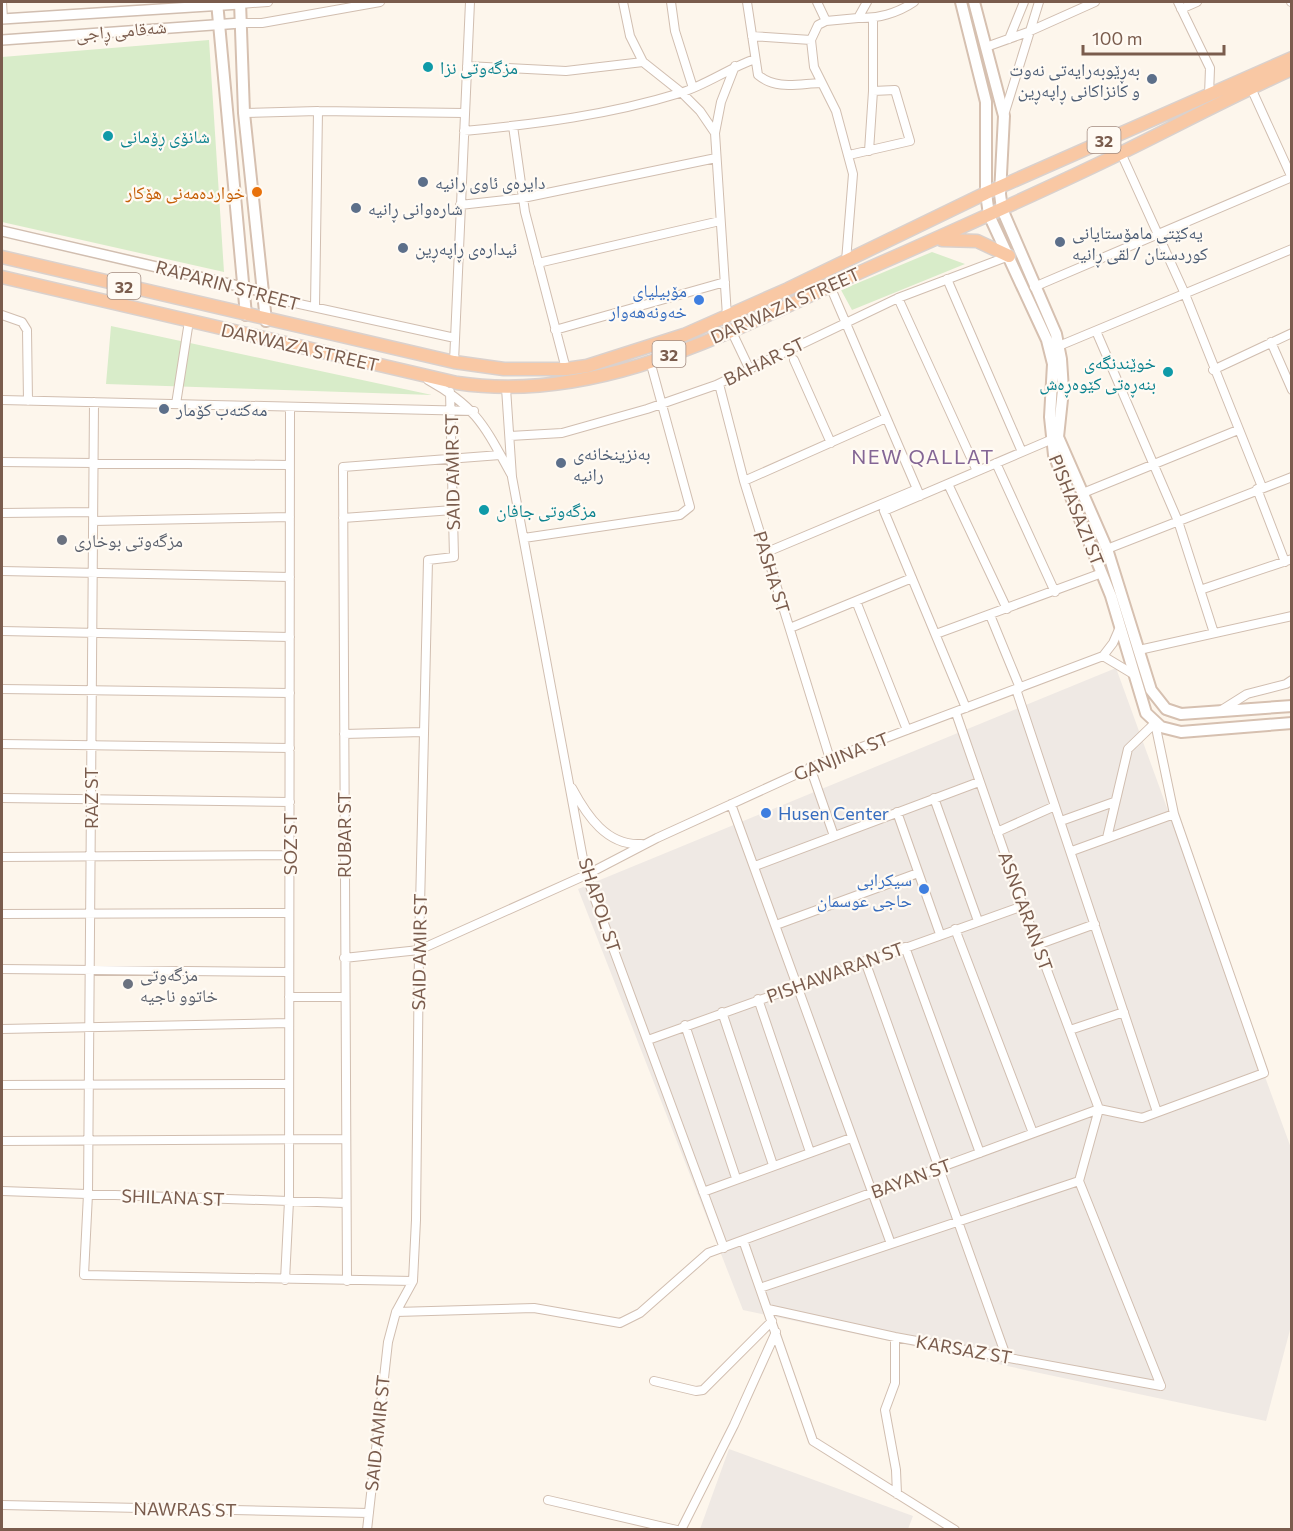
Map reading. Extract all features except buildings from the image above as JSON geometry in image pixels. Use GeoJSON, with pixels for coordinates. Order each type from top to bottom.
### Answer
{"type":"FeatureCollection","features":[{"type":"Feature","properties":{"kind":"highway","name":"32"},"geometry":{"type":"LineString","coordinates":[[2,257],[266,321],[454,362],[504,369],[566,369],[640,350],[684,335],[846,261],[986,193],[1292,58]]}},
{"type":"Feature","properties":{"kind":"highway","name":"DARWAZA STREET"},"geometry":{"type":"LineString","coordinates":[[2,277],[422,376],[472,385],[506,388],[581,381],[650,361],[731,330],[1002,209],[1292,69]]}},
{"type":"Feature","properties":{"kind":"highway"},"geometry":{"type":"LineString","coordinates":[[923,244],[945,239],[967,239],[989,244],[1010,256]]}},
{"type":"Feature","properties":{"kind":"main road","name":"PISHASAZI ST"},"geometry":{"type":"LineString","coordinates":[[961,2],[986,102],[986,193],[989,215],[1061,359],[1063,390],[1055,438],[1057,465],[1121,625],[1142,705],[1155,723]]}},
{"type":"Feature","properties":{"kind":"main road","name":"PISHASAZI ST"},"geometry":{"type":"LineString","coordinates":[[974,2],[1004,116],[1000,187],[1002,209],[1053,327],[1054,348]]}},
{"type":"Feature","properties":{"kind":"main road"},"geometry":{"type":"LineString","coordinates":[[218,3],[246,315]]}},
{"type":"Feature","properties":{"kind":"main road"},"geometry":{"type":"LineString","coordinates":[[240,3],[244,113],[266,321]]}},
{"type":"Feature","properties":{"kind":"main road","name":"PISHASAZI ST"},"geometry":{"type":"LineString","coordinates":[[1055,438],[1083,493],[1107,549],[1151,690],[1166,709]]}},
{"type":"Feature","properties":{"kind":"main road"},"geometry":{"type":"LineString","coordinates":[[1292,706],[1181,714],[1166,709],[1155,723],[1167,730],[1190,732],[1292,723]]}},
{"type":"Feature","properties":{"kind":"street"},"geometry":{"type":"LineString","coordinates":[[2,2],[2,19]]}},
{"type":"Feature","properties":{"kind":"street"},"geometry":{"type":"LineString","coordinates":[[240,3],[268,2]]}},
{"type":"Feature","properties":{"kind":"street"},"geometry":{"type":"LineString","coordinates":[[241,23],[262,23],[380,2]]}},
{"type":"Feature","properties":{"kind":"street"},"geometry":{"type":"LineString","coordinates":[[454,362],[470,2]]}},
{"type":"Feature","properties":{"kind":"street"},"geometry":{"type":"LineString","coordinates":[[622,2],[630,36],[643,62],[682,93],[700,111],[715,133]]}},
{"type":"Feature","properties":{"kind":"street"},"geometry":{"type":"LineString","coordinates":[[671,2],[675,31],[693,88]]}},
{"type":"Feature","properties":{"kind":"street"},"geometry":{"type":"LineString","coordinates":[[747,2],[758,75],[767,83],[777,86],[820,83]]}},
{"type":"Feature","properties":{"kind":"street"},"geometry":{"type":"LineString","coordinates":[[817,2],[826,21]]}},
{"type":"Feature","properties":{"kind":"street"},"geometry":{"type":"LineString","coordinates":[[858,18],[867,2]]}},
{"type":"Feature","properties":{"kind":"street"},"geometry":{"type":"LineString","coordinates":[[846,261],[853,183],[849,155],[836,111],[814,68],[811,40],[818,25],[826,21],[873,19],[905,8],[914,2]]}},
{"type":"Feature","properties":{"kind":"street"},"geometry":{"type":"LineString","coordinates":[[1009,39],[1024,2]]}},
{"type":"Feature","properties":{"kind":"street"},"geometry":{"type":"LineString","coordinates":[[1004,116],[1039,2]]}},
{"type":"Feature","properties":{"kind":"street"},"geometry":{"type":"LineString","coordinates":[[986,48],[1095,2]]}},
{"type":"Feature","properties":{"kind":"street"},"geometry":{"type":"LineString","coordinates":[[1197,2],[1180,5],[1210,68],[1209,95]]}},
{"type":"Feature","properties":{"kind":"street","name":"شەقامی ڕاجی"},"geometry":{"type":"LineString","coordinates":[[2,19],[146,5],[240,3]]}},
{"type":"Feature","properties":{"kind":"street"},"geometry":{"type":"LineString","coordinates":[[869,151],[873,91],[873,19]]}},
{"type":"Feature","properties":{"kind":"street","name":"شەقامی ڕاجی"},"geometry":{"type":"LineString","coordinates":[[2,40],[241,23]]}},
{"type":"Feature","properties":{"kind":"street"},"geometry":{"type":"LineString","coordinates":[[752,36],[811,40]]}},
{"type":"Feature","properties":{"kind":"street"},"geometry":{"type":"LineString","coordinates":[[464,131],[602,113],[682,93],[735,66],[755,59]]}},
{"type":"Feature","properties":{"kind":"street"},"geometry":{"type":"LineString","coordinates":[[466,66],[566,71],[643,62]]}},
{"type":"Feature","properties":{"kind":"street"},"geometry":{"type":"LineString","coordinates":[[727,316],[715,133],[721,102],[735,66]]}},
{"type":"Feature","properties":{"kind":"street"},"geometry":{"type":"LineString","coordinates":[[1034,287],[1291,177],[1251,88]]}},
{"type":"Feature","properties":{"kind":"street"},"geometry":{"type":"LineString","coordinates":[[849,155],[910,141],[895,90],[873,91]]}},
{"type":"Feature","properties":{"kind":"street"},"geometry":{"type":"LineString","coordinates":[[244,113],[318,111],[464,113]]}},
{"type":"Feature","properties":{"kind":"street"},"geometry":{"type":"LineString","coordinates":[[315,307],[318,111]]}},
{"type":"Feature","properties":{"kind":"street"},"geometry":{"type":"LineString","coordinates":[[513,126],[523,198],[566,369]]}},
{"type":"Feature","properties":{"kind":"street"},"geometry":{"type":"LineString","coordinates":[[1121,153],[1185,294],[1288,560],[1200,590]]}},
{"type":"Feature","properties":{"kind":"street"},"geometry":{"type":"LineString","coordinates":[[460,205],[523,198],[716,158]]}},
{"type":"Feature","properties":{"kind":"street"},"geometry":{"type":"LineString","coordinates":[[538,263],[720,221]]}},
{"type":"Feature","properties":{"kind":"street","name":"RAPARIN STREET"},"geometry":{"type":"LineString","coordinates":[[2,231],[244,286],[281,300],[455,338]]}},
{"type":"Feature","properties":{"kind":"street"},"geometry":{"type":"LineString","coordinates":[[1054,348],[1292,249]]}},
{"type":"Feature","properties":{"kind":"street","name":"BAHAR ST"},"geometry":{"type":"LineString","coordinates":[[510,436],[562,433],[663,404],[719,384],[898,298],[1010,256]]}},
{"type":"Feature","properties":{"kind":"street"},"geometry":{"type":"LineString","coordinates":[[946,279],[1022,452]]}},
{"type":"Feature","properties":{"kind":"street"},"geometry":{"type":"LineString","coordinates":[[555,330],[725,282]]}},
{"type":"Feature","properties":{"kind":"street"},"geometry":{"type":"LineString","coordinates":[[830,286],[847,321],[918,493]]}},
{"type":"Feature","properties":{"kind":"street"},"geometry":{"type":"LineString","coordinates":[[898,298],[977,471]]}},
{"type":"Feature","properties":{"kind":"street"},"geometry":{"type":"LineString","coordinates":[[2,315],[22,322],[27,330],[27,401]]}},
{"type":"Feature","properties":{"kind":"street"},"geometry":{"type":"LineString","coordinates":[[176,404],[189,321]]}},
{"type":"Feature","properties":{"kind":"street"},"geometry":{"type":"LineString","coordinates":[[731,330],[750,370]]}},
{"type":"Feature","properties":{"kind":"street"},"geometry":{"type":"LineString","coordinates":[[1096,331],[1178,521],[1214,633]]}},
{"type":"Feature","properties":{"kind":"street"},"geometry":{"type":"LineString","coordinates":[[1213,370],[1292,333]]}},
{"type":"Feature","properties":{"kind":"street"},"geometry":{"type":"LineString","coordinates":[[1271,342],[1292,390]]}},
{"type":"Feature","properties":{"kind":"street"},"geometry":{"type":"LineString","coordinates":[[794,360],[831,442]]}},
{"type":"Feature","properties":{"kind":"street"},"geometry":{"type":"LineString","coordinates":[[525,538],[680,515],[687,512],[690,507],[650,361]]}},
{"type":"Feature","properties":{"kind":"street"},"geometry":{"type":"LineString","coordinates":[[422,376],[450,392],[474,411],[512,477]]}},
{"type":"Feature","properties":{"kind":"street","name":"PASHA ST"},"geometry":{"type":"LineString","coordinates":[[719,384],[744,481],[830,759]]}},
{"type":"Feature","properties":{"kind":"street"},"geometry":{"type":"LineString","coordinates":[[506,388],[512,477]]}},
{"type":"Feature","properties":{"kind":"street","name":"SAID AMIR ST"},"geometry":{"type":"LineString","coordinates":[[367,1530],[383,1379],[396,1312],[412,1281],[416,1220],[419,950],[428,560],[454,556],[450,392]]}},
{"type":"Feature","properties":{"kind":"street"},"geometry":{"type":"LineString","coordinates":[[2,400],[474,411]]}},
{"type":"Feature","properties":{"kind":"street","name":"RAZ ST"},"geometry":{"type":"LineString","coordinates":[[94,402],[89,1140],[84,1275],[285,1280]]}},
{"type":"Feature","properties":{"kind":"street","name":"SOZ ST"},"geometry":{"type":"LineString","coordinates":[[285,1280],[289,1201],[290,407]]}},
{"type":"Feature","properties":{"kind":"street"},"geometry":{"type":"LineString","coordinates":[[744,481],[886,418]]}},
{"type":"Feature","properties":{"kind":"street"},"geometry":{"type":"LineString","coordinates":[[1083,493],[1238,430]]}},
{"type":"Feature","properties":{"kind":"street"},"geometry":{"type":"LineString","coordinates":[[767,552],[918,493],[948,484],[1055,438]]}},
{"type":"Feature","properties":{"kind":"street"},"geometry":{"type":"LineString","coordinates":[[452,459],[500,455]]}},
{"type":"Feature","properties":{"kind":"street","name":"RUBAR ST"},"geometry":{"type":"LineString","coordinates":[[347,1281],[343,467],[452,459]]}},
{"type":"Feature","properties":{"kind":"street"},"geometry":{"type":"LineString","coordinates":[[2,462],[290,465]]}},
{"type":"Feature","properties":{"kind":"street"},"geometry":{"type":"LineString","coordinates":[[996,463],[1055,591]]}},
{"type":"Feature","properties":{"kind":"street","name":"SHAPOL ST"},"geometry":{"type":"LineString","coordinates":[[512,477],[586,875],[724,1248]]}},
{"type":"Feature","properties":{"kind":"street"},"geometry":{"type":"LineString","coordinates":[[1107,549],[1292,477]]}},
{"type":"Feature","properties":{"kind":"street"},"geometry":{"type":"LineString","coordinates":[[948,484],[1007,609]]}},
{"type":"Feature","properties":{"kind":"street"},"geometry":{"type":"LineString","coordinates":[[918,493],[884,511],[966,708]]}},
{"type":"Feature","properties":{"kind":"street"},"geometry":{"type":"LineString","coordinates":[[343,518],[453,510]]}},
{"type":"Feature","properties":{"kind":"street"},"geometry":{"type":"LineString","coordinates":[[2,513],[290,517]]}},
{"type":"Feature","properties":{"kind":"street"},"geometry":{"type":"LineString","coordinates":[[2,571],[290,577]]}},
{"type":"Feature","properties":{"kind":"street"},"geometry":{"type":"LineString","coordinates":[[936,634],[1102,573]]}},
{"type":"Feature","properties":{"kind":"street"},"geometry":{"type":"LineString","coordinates":[[790,628],[912,578]]}},
{"type":"Feature","properties":{"kind":"street"},"geometry":{"type":"LineString","coordinates":[[856,601],[907,730]]}},
{"type":"Feature","properties":{"kind":"street"},"geometry":{"type":"LineString","coordinates":[[990,615],[1018,688],[1157,1112]]}},
{"type":"Feature","properties":{"kind":"street"},"geometry":{"type":"LineString","coordinates":[[1139,650],[1292,616]]}},
{"type":"Feature","properties":{"kind":"street"},"geometry":{"type":"LineString","coordinates":[[1121,625],[1113,643],[1102,656],[1133,674]]}},
{"type":"Feature","properties":{"kind":"street"},"geometry":{"type":"LineString","coordinates":[[2,631],[290,637]]}},
{"type":"Feature","properties":{"kind":"street","name":"GANJINA ST"},"geometry":{"type":"LineString","coordinates":[[344,958],[419,950],[586,875],[657,838],[810,767],[1102,656]]}},
{"type":"Feature","properties":{"kind":"street"},"geometry":{"type":"LineString","coordinates":[[1220,711],[1247,694],[1286,684],[1292,680]]}},
{"type":"Feature","properties":{"kind":"street"},"geometry":{"type":"LineString","coordinates":[[2,689],[290,693]]}},
{"type":"Feature","properties":{"kind":"street","name":"ASNGARAN ST"},"geometry":{"type":"LineString","coordinates":[[956,713],[1037,945],[1099,1109]]}},
{"type":"Feature","properties":{"kind":"street"},"geometry":{"type":"LineString","coordinates":[[1107,838],[1128,749],[1155,723]]}},
{"type":"Feature","properties":{"kind":"street"},"geometry":{"type":"LineString","coordinates":[[760,1288],[1079,1180],[1099,1109],[1142,1118],[1264,1073],[1174,814],[1155,723]]}},
{"type":"Feature","properties":{"kind":"street"},"geometry":{"type":"LineString","coordinates":[[344,734],[423,732]]}},
{"type":"Feature","properties":{"kind":"street"},"geometry":{"type":"LineString","coordinates":[[2,744],[290,748]]}},
{"type":"Feature","properties":{"kind":"street"},"geometry":{"type":"LineString","coordinates":[[565,767],[572,788],[607,834],[628,845],[641,844],[657,838]]}},
{"type":"Feature","properties":{"kind":"street"},"geometry":{"type":"LineString","coordinates":[[810,767],[834,836]]}},
{"type":"Feature","properties":{"kind":"street"},"geometry":{"type":"LineString","coordinates":[[755,866],[979,782]]}},
{"type":"Feature","properties":{"kind":"street"},"geometry":{"type":"LineString","coordinates":[[2,798],[290,802]]}},
{"type":"Feature","properties":{"kind":"street"},"geometry":{"type":"LineString","coordinates":[[934,798],[978,921]]}},
{"type":"Feature","properties":{"kind":"street"},"geometry":{"type":"LineString","coordinates":[[1061,821],[1114,802]]}},
{"type":"Feature","properties":{"kind":"street"},"geometry":{"type":"LineString","coordinates":[[731,804],[891,1244]]}},
{"type":"Feature","properties":{"kind":"street"},"geometry":{"type":"LineString","coordinates":[[997,832],[1055,806]]}},
{"type":"Feature","properties":{"kind":"street"},"geometry":{"type":"LineString","coordinates":[[897,812],[940,934]]}},
{"type":"Feature","properties":{"kind":"street"},"geometry":{"type":"LineString","coordinates":[[1072,851],[1174,814]]}},
{"type":"Feature","properties":{"kind":"street"},"geometry":{"type":"LineString","coordinates":[[2,857],[290,855]]}},
{"type":"Feature","properties":{"kind":"street"},"geometry":{"type":"LineString","coordinates":[[776,925],[918,873]]}},
{"type":"Feature","properties":{"kind":"street","name":"PISHAWARAN ST"},"geometry":{"type":"LineString","coordinates":[[648,1040],[955,928],[1023,906]]}},
{"type":"Feature","properties":{"kind":"street"},"geometry":{"type":"LineString","coordinates":[[2,914],[289,914]]}},
{"type":"Feature","properties":{"kind":"street"},"geometry":{"type":"LineString","coordinates":[[1037,945],[1095,924]]}},
{"type":"Feature","properties":{"kind":"street"},"geometry":{"type":"LineString","coordinates":[[955,928],[1033,1133]]}},
{"type":"Feature","properties":{"kind":"street"},"geometry":{"type":"LineString","coordinates":[[905,947],[980,1153]]}},
{"type":"Feature","properties":{"kind":"street"},"geometry":{"type":"LineString","coordinates":[[865,961],[941,1167],[1006,1356]]}},
{"type":"Feature","properties":{"kind":"street"},"geometry":{"type":"LineString","coordinates":[[2,969],[289,972]]}},
{"type":"Feature","properties":{"kind":"street"},"geometry":{"type":"LineString","coordinates":[[289,997],[345,997]]}},
{"type":"Feature","properties":{"kind":"street"},"geometry":{"type":"LineString","coordinates":[[758,999],[810,1152]]}},
{"type":"Feature","properties":{"kind":"street"},"geometry":{"type":"LineString","coordinates":[[722,1012],[773,1165]]}},
{"type":"Feature","properties":{"kind":"street"},"geometry":{"type":"LineString","coordinates":[[1070,1030],[1125,1012]]}},
{"type":"Feature","properties":{"kind":"street"},"geometry":{"type":"LineString","coordinates":[[2,1029],[289,1023]]}},
{"type":"Feature","properties":{"kind":"street"},"geometry":{"type":"LineString","coordinates":[[685,1025],[736,1178]]}},
{"type":"Feature","properties":{"kind":"street"},"geometry":{"type":"LineString","coordinates":[[2,1085],[289,1084]]}},
{"type":"Feature","properties":{"kind":"street","name":"BAYAN ST"},"geometry":{"type":"LineString","coordinates":[[396,1312],[534,1308],[620,1323],[640,1313],[708,1253],[1099,1109]]}},
{"type":"Feature","properties":{"kind":"street"},"geometry":{"type":"LineString","coordinates":[[703,1192],[736,1178],[851,1138]]}},
{"type":"Feature","properties":{"kind":"street"},"geometry":{"type":"LineString","coordinates":[[2,1141],[345,1139]]}},
{"type":"Feature","properties":{"kind":"street","name":"KARSAZ ST"},"geometry":{"type":"LineString","coordinates":[[768,1309],[895,1337],[1161,1386],[1079,1180]]}},
{"type":"Feature","properties":{"kind":"street","name":"SHILANA ST"},"geometry":{"type":"LineString","coordinates":[[2,1191],[345,1203]]}},
{"type":"Feature","properties":{"kind":"street"},"geometry":{"type":"LineString","coordinates":[[742,1240],[813,1441],[955,1530]]}},
{"type":"Feature","properties":{"kind":"street"},"geometry":{"type":"LineString","coordinates":[[285,1280],[412,1281]]}},
{"type":"Feature","properties":{"kind":"street"},"geometry":{"type":"LineString","coordinates":[[654,1381],[696,1392],[703,1390],[772,1321]]}},
{"type":"Feature","properties":{"kind":"street"},"geometry":{"type":"LineString","coordinates":[[548,1500],[679,1530],[734,1425],[776,1332]]}},
{"type":"Feature","properties":{"kind":"street"},"geometry":{"type":"LineString","coordinates":[[895,1337],[895,1383],[885,1410],[896,1470],[897,1494]]}},
{"type":"Feature","properties":{"kind":"street","name":"NAWRAS ST"},"geometry":{"type":"LineString","coordinates":[[2,1505],[369,1513]]}},
{"type":"Feature","properties":{"kind":"shaded area"},"geometry":{"type":"Polygon","coordinates":[[[1116,668],[1291,1148],[1291,1326],[1266,1421],[743,1310],[578,889],[1116,668]]]}},
{"type":"Feature","properties":{"kind":"shaded area"},"geometry":{"type":"Polygon","coordinates":[[[729,1449],[913,1516],[908,1529],[700,1529],[729,1449]]]}},
{"type":"Feature","properties":{"kind":"green space"},"geometry":{"type":"Polygon","coordinates":[[[209,40],[224,272],[2,222],[2,57],[209,40]]]}},
{"type":"Feature","properties":{"kind":"green space"},"geometry":{"type":"Polygon","coordinates":[[[932,252],[965,264],[852,310],[841,290],[932,252]]]}},
{"type":"Feature","properties":{"kind":"green space"},"geometry":{"type":"Polygon","coordinates":[[[111,326],[432,395],[106,384],[111,326]]]}},
{"type":"Feature","properties":{"kind":"place","name":"مزگەوتی نزا"},"geometry":{"type":"Point","coordinates":[428,67]}},
{"type":"Feature","properties":{"kind":"place","name":"بەڕێوبەرایەتی نەوت و کانزاکانی ڕاپەڕین"},"geometry":{"type":"Point","coordinates":[1152,79]}},
{"type":"Feature","properties":{"kind":"place","name":"شانۆی ڕۆمانی"},"geometry":{"type":"Point","coordinates":[108,136]}},
{"type":"Feature","properties":{"kind":"place","name":"دایرەی ئاوی رانیە"},"geometry":{"type":"Point","coordinates":[423,182]}},
{"type":"Feature","properties":{"kind":"place","name":"خواردەمەنی هۆکار"},"geometry":{"type":"Point","coordinates":[257,192]}},
{"type":"Feature","properties":{"kind":"place","name":"شارەوانی ڕانیە"},"geometry":{"type":"Point","coordinates":[356,208]}},
{"type":"Feature","properties":{"kind":"place","name":"یەکێتی مامۆستایانی کوردستان / لقی ڕانیە"},"geometry":{"type":"Point","coordinates":[1060,242]}},
{"type":"Feature","properties":{"kind":"place","name":"ئیدارەی ڕاپەڕین"},"geometry":{"type":"Point","coordinates":[403,248]}},
{"type":"Feature","properties":{"kind":"place","name":"مۆبیلیای خەونەهەوار"},"geometry":{"type":"Point","coordinates":[699,300]}},
{"type":"Feature","properties":{"kind":"place","name":"خوێندنگەی بنەڕەتی کێوەڕەش"},"geometry":{"type":"Point","coordinates":[1168,372]}},
{"type":"Feature","properties":{"kind":"place","name":"مەکتەب کۆمار"},"geometry":{"type":"Point","coordinates":[164,409]}},
{"type":"Feature","properties":{"kind":"place","name":"بەنزینخانەی رانیە"},"geometry":{"type":"Point","coordinates":[561,463]}},
{"type":"Feature","properties":{"kind":"place","name":"مزگەوتی جافان"},"geometry":{"type":"Point","coordinates":[484,510]}},
{"type":"Feature","properties":{"kind":"place","name":"مزگەوتی بوخاری"},"geometry":{"type":"Point","coordinates":[62,540]}},
{"type":"Feature","properties":{"kind":"place","name":"Husen Center"},"geometry":{"type":"Point","coordinates":[766,813]}},
{"type":"Feature","properties":{"kind":"place","name":"سیکرابی حاجی عوسمان"},"geometry":{"type":"Point","coordinates":[924,889]}},
{"type":"Feature","properties":{"kind":"place","name":"مزگەوتی خاتوو ناجیە"},"geometry":{"type":"Point","coordinates":[128,984]}},
{"type":"Feature","properties":{"kind":"district","name":"NEW QALLAT"},"geometry":{"type":"Point","coordinates":[923,456]}}]}
